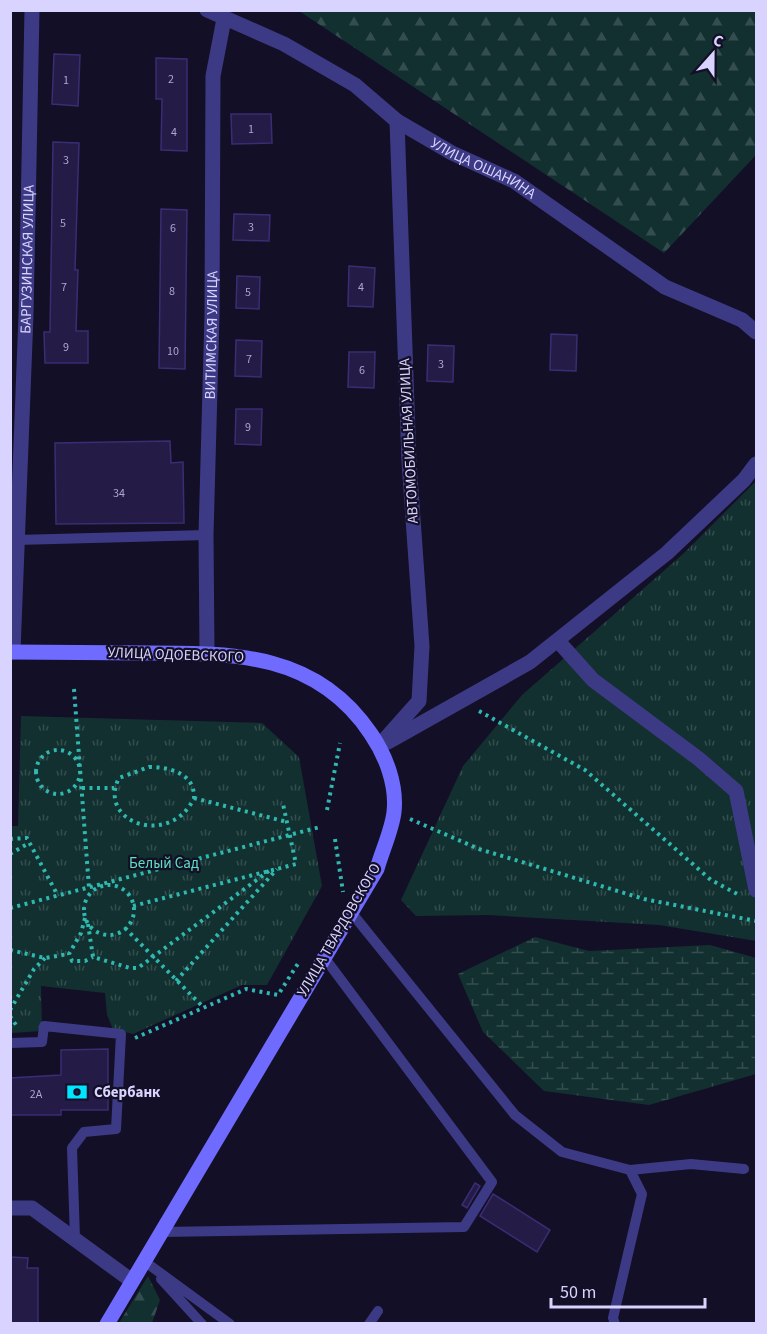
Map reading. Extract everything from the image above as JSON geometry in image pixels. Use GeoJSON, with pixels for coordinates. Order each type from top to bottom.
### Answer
{"type":"FeatureCollection","features":[{"type":"Feature","properties":{"kind":"street","name":"БАРГУЗИНСКАЯ УЛИЦА"},"geometry":{"type":"LineString","coordinates":[[12,652],[26,315],[32,10]]}},
{"type":"Feature","properties":{"kind":"street","name":"УЛИЦА ОШАНИНА"},"geometry":{"type":"LineString","coordinates":[[207,10],[284,44],[355,85],[397,121],[452,153],[514,181],[665,287],[742,320],[756,332]]}},
{"type":"Feature","properties":{"kind":"street","name":"ВИТИМСКАЯ УЛИЦА"},"geometry":{"type":"LineString","coordinates":[[207,653],[206,535],[212,315],[213,76],[224,19]]}},
{"type":"Feature","properties":{"kind":"street","name":"АВТОМОБИЛЬНАЯ УЛИЦА"},"geometry":{"type":"LineString","coordinates":[[379,746],[419,701],[422,646],[409,462],[397,121]]}},
{"type":"Feature","properties":{"kind":"street"},"geometry":{"type":"LineString","coordinates":[[379,746],[530,662],[667,553],[744,480],[756,464]]}},
{"type":"Feature","properties":{"kind":"street"},"geometry":{"type":"LineString","coordinates":[[558,641],[593,680],[699,759],[736,791],[752,895]]}},
{"type":"Feature","properties":{"kind":"street","name":"УЛИЦА ОДОЕВСКОГО"},"geometry":{"type":"LineString","coordinates":[[12,652],[207,653],[250,656],[283,665],[317,681],[360,716],[379,746]]}},
{"type":"Feature","properties":{"kind":"street","name":"УЛИЦА ТВАРДОВСКОГО"},"geometry":{"type":"LineString","coordinates":[[107,1323],[377,869],[394,812],[391,774],[379,746]]}},
{"type":"Feature","properties":{"kind":"street"},"geometry":{"type":"LineString","coordinates":[[10,1208],[32,1208],[132,1281]]}},
{"type":"Feature","properties":{"kind":"lane"},"geometry":{"type":"LineString","coordinates":[[16,540],[206,535]]}},
{"type":"Feature","properties":{"kind":"lane"},"geometry":{"type":"LineString","coordinates":[[351,912],[515,1115],[562,1152],[630,1170],[691,1164],[744,1169]]}},
{"type":"Feature","properties":{"kind":"lane"},"geometry":{"type":"LineString","coordinates":[[161,1232],[464,1227],[488,1191],[492,1182],[324,957]]}},
{"type":"Feature","properties":{"kind":"lane"},"geometry":{"type":"LineString","coordinates":[[10,1043],[42,1042],[44,1026],[121,1034],[116,1129],[84,1132],[72,1148],[75,1239]]}},
{"type":"Feature","properties":{"kind":"lane"},"geometry":{"type":"LineString","coordinates":[[615,1323],[613,1318],[642,1194],[630,1170]]}},
{"type":"Feature","properties":{"kind":"lane"},"geometry":{"type":"LineString","coordinates":[[144,1261],[202,1323]]}},
{"type":"Feature","properties":{"kind":"lane"},"geometry":{"type":"LineString","coordinates":[[144,1261],[230,1323]]}},
{"type":"Feature","properties":{"kind":"lane"},"geometry":{"type":"LineString","coordinates":[[369,1323],[378,1311]]}},
{"type":"Feature","properties":{"kind":"path"},"geometry":{"type":"LineString","coordinates":[[74,689],[89,888]]}},
{"type":"Feature","properties":{"kind":"path"},"geometry":{"type":"LineString","coordinates":[[463,701],[585,770],[711,880],[752,895]]}},
{"type":"Feature","properties":{"kind":"path"},"geometry":{"type":"LineString","coordinates":[[327,810],[340,743]]}},
{"type":"Feature","properties":{"kind":"path"},"geometry":{"type":"LineString","coordinates":[[55,750],[62,750],[75,758],[81,771],[71,791],[57,795],[43,789],[38,783],[35,769],[42,756],[55,750]]}},
{"type":"Feature","properties":{"kind":"path"},"geometry":{"type":"LineString","coordinates":[[149,767],[160,767],[183,775],[192,787],[194,798],[180,819],[153,827],[131,820],[121,812],[113,795],[114,788],[119,778],[149,767]]}},
{"type":"Feature","properties":{"kind":"path"},"geometry":{"type":"LineString","coordinates":[[82,788],[114,788]]}},
{"type":"Feature","properties":{"kind":"path"},"geometry":{"type":"LineString","coordinates":[[194,798],[287,822]]}},
{"type":"Feature","properties":{"kind":"path"},"geometry":{"type":"LineString","coordinates":[[133,906],[296,864],[283,804]]}},
{"type":"Feature","properties":{"kind":"path"},"geometry":{"type":"LineString","coordinates":[[394,812],[479,849],[644,899],[756,921]]}},
{"type":"Feature","properties":{"kind":"path"},"geometry":{"type":"LineString","coordinates":[[10,908],[320,827]]}},
{"type":"Feature","properties":{"kind":"path"},"geometry":{"type":"LineString","coordinates":[[10,839],[27,838],[58,896]]}},
{"type":"Feature","properties":{"kind":"path"},"geometry":{"type":"LineString","coordinates":[[334,839],[343,891],[337,901]]}},
{"type":"Feature","properties":{"kind":"path"},"geometry":{"type":"LineString","coordinates":[[10,854],[29,843]]}},
{"type":"Feature","properties":{"kind":"path"},"geometry":{"type":"LineString","coordinates":[[176,981],[278,868]]}},
{"type":"Feature","properties":{"kind":"path"},"geometry":{"type":"LineString","coordinates":[[69,954],[72,961],[85,961],[93,957],[130,968],[138,968],[270,870]]}},
{"type":"Feature","properties":{"kind":"path"},"geometry":{"type":"LineString","coordinates":[[69,954],[81,933],[85,917],[85,901],[89,894],[103,884],[119,887],[126,892],[133,906],[131,922],[125,928],[110,935],[94,930],[88,924]]}},
{"type":"Feature","properties":{"kind":"path"},"geometry":{"type":"LineString","coordinates":[[85,917],[93,957]]}},
{"type":"Feature","properties":{"kind":"path"},"geometry":{"type":"LineString","coordinates":[[125,928],[204,1008]]}},
{"type":"Feature","properties":{"kind":"path"},"geometry":{"type":"LineString","coordinates":[[81,933],[90,941]]}},
{"type":"Feature","properties":{"kind":"path"},"geometry":{"type":"LineString","coordinates":[[10,950],[45,958],[69,954]]}},
{"type":"Feature","properties":{"kind":"path"},"geometry":{"type":"LineString","coordinates":[[120,1044],[246,989],[278,995],[302,957]]}},
{"type":"Feature","properties":{"kind":"path"},"geometry":{"type":"LineString","coordinates":[[10,1010],[34,969],[45,958]]}},
{"type":"Feature","properties":{"kind":"green space"},"geometry":{"type":"Polygon","coordinates":[[[299,11],[756,11],[756,155],[664,253],[299,11]]]}},
{"type":"Feature","properties":{"kind":"green space"},"geometry":{"type":"Polygon","coordinates":[[[756,481],[756,941],[659,925],[488,915],[416,916],[401,900],[463,766],[522,695],[683,554],[756,481]]]}},
{"type":"Feature","properties":{"kind":"green space","name":"Белый Сад"},"geometry":{"type":"Polygon","coordinates":[[[21,716],[262,723],[299,757],[322,886],[267,985],[242,985],[133,1034],[113,1029],[107,1015],[105,993],[41,986],[42,1031],[11,1033],[10,826],[18,826],[21,716]]]}},
{"type":"Feature","properties":{"kind":"green space"},"geometry":{"type":"Polygon","coordinates":[[[535,937],[589,951],[710,945],[756,958],[756,1074],[649,1105],[544,1091],[483,1032],[458,974],[535,937]]]}},
{"type":"Feature","properties":{"kind":"green space"},"geometry":{"type":"Polygon","coordinates":[[[148,1276],[160,1300],[152,1323],[119,1323],[148,1276]]]}},
{"type":"Feature","properties":{"kind":"building"},"geometry":{"type":"Polygon","coordinates":[[[54,54],[80,55],[78,106],[52,104],[54,54]]]}},
{"type":"Feature","properties":{"kind":"building"},"geometry":{"type":"Polygon","coordinates":[[[156,58],[187,59],[187,151],[161,150],[162,99],[156,99],[156,58]]]}},
{"type":"Feature","properties":{"kind":"building"},"geometry":{"type":"Polygon","coordinates":[[[231,114],[271,114],[272,143],[232,144],[231,114]]]}},
{"type":"Feature","properties":{"kind":"building"},"geometry":{"type":"Polygon","coordinates":[[[53,142],[79,143],[75,270],[78,270],[76,331],[88,331],[88,363],[45,363],[44,332],[50,332],[53,142]]]}},
{"type":"Feature","properties":{"kind":"building"},"geometry":{"type":"Polygon","coordinates":[[[161,209],[187,210],[185,369],[159,368],[161,209]]]}},
{"type":"Feature","properties":{"kind":"building"},"geometry":{"type":"Polygon","coordinates":[[[234,214],[270,215],[269,241],[233,240],[234,214]]]}},
{"type":"Feature","properties":{"kind":"building"},"geometry":{"type":"Polygon","coordinates":[[[349,266],[375,268],[373,307],[348,306],[349,266]]]}},
{"type":"Feature","properties":{"kind":"building"},"geometry":{"type":"Polygon","coordinates":[[[237,276],[260,277],[259,309],[236,308],[237,276]]]}},
{"type":"Feature","properties":{"kind":"building"},"geometry":{"type":"Polygon","coordinates":[[[551,334],[577,335],[576,371],[550,370],[551,334]]]}},
{"type":"Feature","properties":{"kind":"building"},"geometry":{"type":"Polygon","coordinates":[[[236,340],[262,341],[261,377],[235,376],[236,340]]]}},
{"type":"Feature","properties":{"kind":"building"},"geometry":{"type":"Polygon","coordinates":[[[428,345],[454,346],[453,382],[427,381],[428,345]]]}},
{"type":"Feature","properties":{"kind":"building"},"geometry":{"type":"Polygon","coordinates":[[[349,352],[375,352],[374,388],[348,387],[349,352]]]}},
{"type":"Feature","properties":{"kind":"building"},"geometry":{"type":"Polygon","coordinates":[[[236,409],[262,409],[261,445],[235,444],[236,409]]]}},
{"type":"Feature","properties":{"kind":"building"},"geometry":{"type":"Polygon","coordinates":[[[170,441],[171,463],[183,462],[184,523],[56,524],[55,443],[170,441]]]}},
{"type":"Feature","properties":{"kind":"building"},"geometry":{"type":"Polygon","coordinates":[[[108,1049],[108,1110],[61,1110],[61,1115],[10,1115],[10,1078],[61,1075],[61,1050],[108,1049]]]}},
{"type":"Feature","properties":{"kind":"building"},"geometry":{"type":"Polygon","coordinates":[[[475,1183],[480,1186],[467,1208],[462,1205],[475,1183]]]}},
{"type":"Feature","properties":{"kind":"building"},"geometry":{"type":"Polygon","coordinates":[[[493,1194],[550,1230],[537,1252],[480,1216],[493,1194]]]}},
{"type":"Feature","properties":{"kind":"building"},"geometry":{"type":"Polygon","coordinates":[[[10,1257],[28,1258],[27,1268],[38,1268],[38,1323],[10,1323],[10,1257]]]}},
{"type":"Feature","properties":{"kind":"place","name":"Сбербанк"},"geometry":{"type":"Point","coordinates":[77,1092]}}]}
